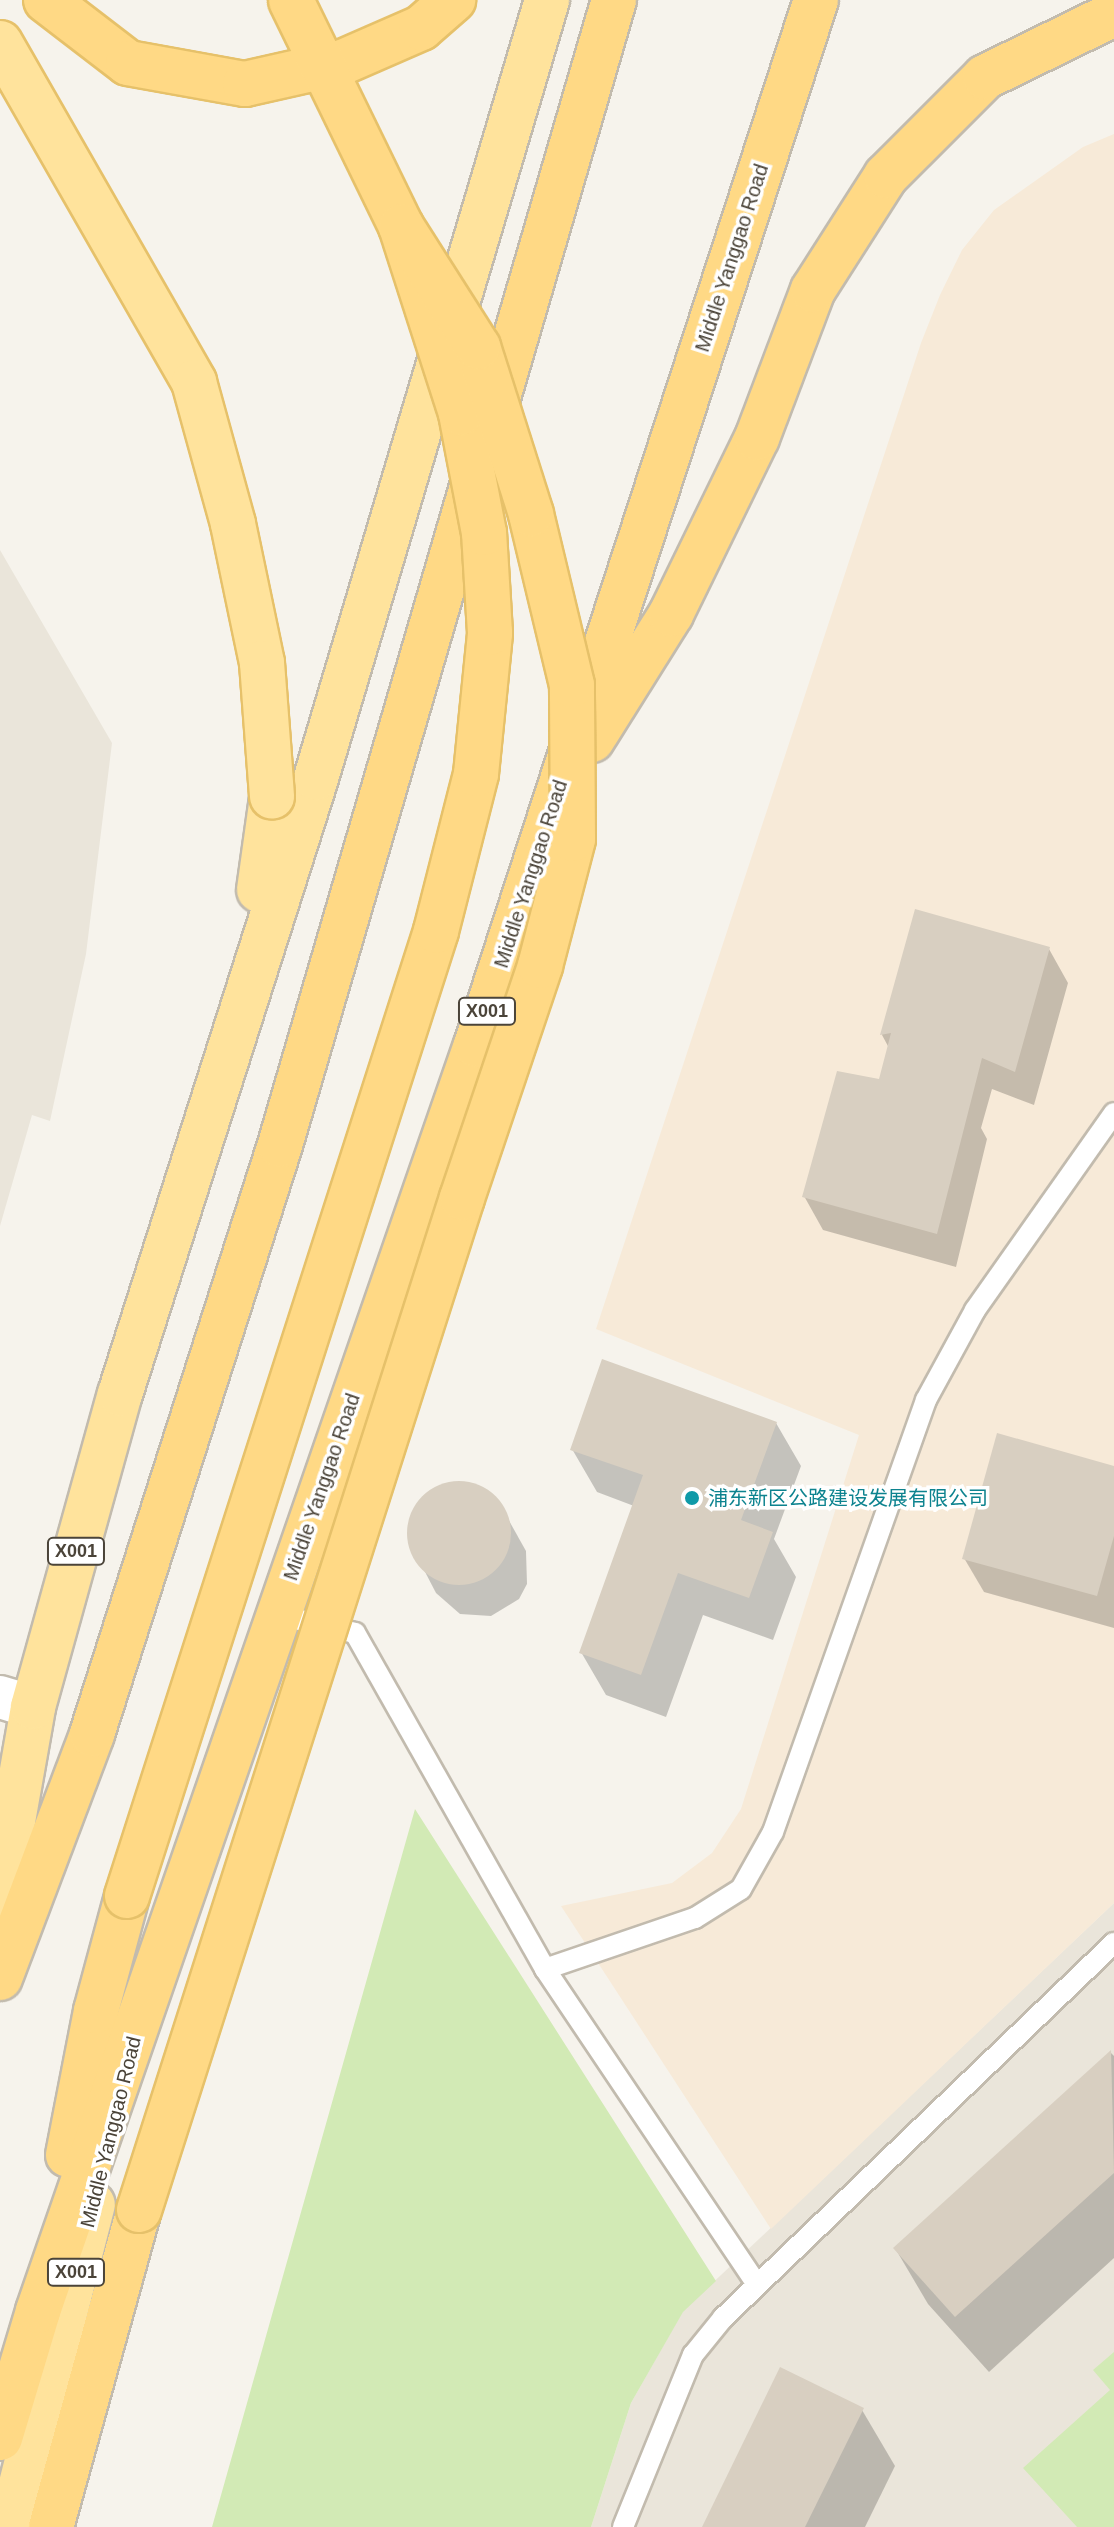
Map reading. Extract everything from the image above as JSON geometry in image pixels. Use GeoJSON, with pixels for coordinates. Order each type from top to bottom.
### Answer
{"type":"FeatureCollection","features":[{"type":"Feature","properties":{"kind":"highway"},"geometry":{"type":"LineString","coordinates":[[46,0],[128,63],[245,84],[343,62],[421,28],[453,0]]}},
{"type":"Feature","properties":{"kind":"highway"},"geometry":{"type":"LineString","coordinates":[[51,2527],[139,2210],[462,1198],[540,966],[573,839],[572,685],[531,514],[478,347],[401,226],[291,0]]}},
{"type":"Feature","properties":{"kind":"highway"},"geometry":{"type":"LineString","coordinates":[[0,1978],[92,1734],[280,1145],[614,0]]}},
{"type":"Feature","properties":{"kind":"highway","name":"Middle Yanggao Road"},"geometry":{"type":"LineString","coordinates":[[0,2438],[38,2311],[476,1045],[816,0]]}},
{"type":"Feature","properties":{"kind":"highway"},"geometry":{"type":"LineString","coordinates":[[556,797],[671,614],[757,438],[813,290],[886,176],[985,77],[1114,14]]}},
{"type":"Feature","properties":{"kind":"highway"},"geometry":{"type":"LineString","coordinates":[[38,2311],[96,2011],[127,1896],[436,931],[476,774],[490,633],[484,533],[461,413],[401,226]]}},
{"type":"Feature","properties":{"kind":"main road","name":"X001"},"geometry":{"type":"LineString","coordinates":[[16,1702],[120,1394],[316,778],[547,0]]}},
{"type":"Feature","properties":{"kind":"main road"},"geometry":{"type":"LineString","coordinates":[[0,43],[194,382],[233,524],[262,663],[272,797],[241,1014]]}},
{"type":"Feature","properties":{"kind":"main road"},"geometry":{"type":"LineString","coordinates":[[0,1895],[16,1702]]}},
{"type":"Feature","properties":{"kind":"main road","name":"Middle Yanggao Road"},"geometry":{"type":"LineString","coordinates":[[10,2527],[140,2016]]}},
{"type":"Feature","properties":{"kind":"lane"},"geometry":{"type":"LineString","coordinates":[[545,1969],[695,1918],[741,1889],[773,1832],[926,1400],[975,1310],[1114,1113]]}},
{"type":"Feature","properties":{"kind":"lane"},"geometry":{"type":"LineString","coordinates":[[279,1615],[355,1633],[545,1969],[756,2283]]}},
{"type":"Feature","properties":{"kind":"lane"},"geometry":{"type":"LineString","coordinates":[[623,2527],[693,2355],[756,2283],[1114,1943]]}},
{"type":"Feature","properties":{"kind":"shaded area"},"geometry":{"type":"Polygon","coordinates":[[[1114,134],[1114,1903],[771,2229],[561,1906],[672,1883],[712,1853],[741,1809],[859,1435],[596,1329],[921,343],[940,295],[962,250],[994,210],[1083,147],[1114,134]]]}},
{"type":"Feature","properties":{"kind":"shaded area"},"geometry":{"type":"Polygon","coordinates":[[[0,550],[112,743],[86,954],[50,1121],[32,1115],[0,1226],[0,550]]]}},
{"type":"Feature","properties":{"kind":"shaded area"},"geometry":{"type":"Polygon","coordinates":[[[1114,1903],[1114,2527],[591,2527],[631,2403],[683,2311],[1114,1903]]]}},
{"type":"Feature","properties":{"kind":"green space"},"geometry":{"type":"Polygon","coordinates":[[[415,1809],[716,2281],[683,2312],[631,2403],[591,2527],[212,2527],[415,1809]]]}},
{"type":"Feature","properties":{"kind":"green space"},"geometry":{"type":"Polygon","coordinates":[[[1114,2352],[1114,2527],[1077,2527],[1023,2468],[1110,2390],[1093,2370],[1114,2352]]]}},
{"type":"Feature","properties":{"kind":"building"},"geometry":{"type":"Polygon","coordinates":[[[915,909],[1050,947],[1015,1072],[982,1058],[937,1234],[802,1197],[837,1071],[879,1079],[891,1033],[880,1035],[915,909]]]}},
{"type":"Feature","properties":{"kind":"building","name":"浦东新区公路建设发展有限公司"},"geometry":{"type":"Polygon","coordinates":[[[602,1359],[777,1422],[741,1520],[773,1532],[749,1598],[678,1573],[641,1675],[579,1653],[643,1475],[570,1450],[602,1359]]]}},
{"type":"Feature","properties":{"kind":"building"},"geometry":{"type":"Polygon","coordinates":[[[997,1433],[1114,1466],[1114,1536],[1097,1596],[962,1559],[997,1433]]]}},
{"type":"Feature","properties":{"kind":"building"},"geometry":{"type":"Polygon","coordinates":[[[459,1481],[479,1485],[496,1496],[507,1513],[511,1533],[507,1553],[496,1570],[479,1581],[459,1585],[439,1581],[422,1570],[411,1553],[407,1533],[411,1513],[422,1496],[439,1485],[459,1481]]]}},
{"type":"Feature","properties":{"kind":"building"},"geometry":{"type":"Polygon","coordinates":[[[1111,2050],[1114,2173],[955,2317],[893,2248],[1111,2050]]]}},
{"type":"Feature","properties":{"kind":"building"},"geometry":{"type":"Polygon","coordinates":[[[780,2367],[864,2408],[805,2527],[702,2527],[780,2367]]]}},
{"type":"Feature","properties":{"kind":"place","name":"浦东新区公路建设发展有限公司"},"geometry":{"type":"Point","coordinates":[692,1498]}}]}
